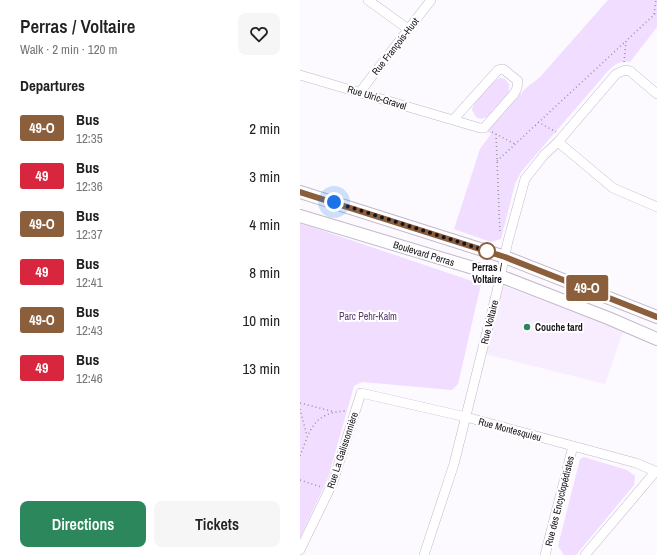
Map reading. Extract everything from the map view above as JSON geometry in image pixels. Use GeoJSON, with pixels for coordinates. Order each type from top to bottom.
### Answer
{"type":"FeatureCollection","features":[{"type":"Feature","properties":{"kind":"main road","name":"Boulevard Perras"},"geometry":{"type":"LineString","coordinates":[[300,192],[505,257],[657,317]]}},
{"type":"Feature","properties":{"kind":"main road","name":"Boulevard Perras"},"geometry":{"type":"LineString","coordinates":[[300,216],[500,276],[608,318],[657,339]]}},
{"type":"Feature","properties":{"kind":"street"},"geometry":{"type":"LineString","coordinates":[[368,0],[408,29]]}},
{"type":"Feature","properties":{"kind":"street","name":"Rue François-Huot"},"geometry":{"type":"LineString","coordinates":[[360,92],[431,0]]}},
{"type":"Feature","properties":{"kind":"street"},"geometry":{"type":"LineString","coordinates":[[453,120],[492,76],[498,70],[503,69],[518,82],[518,88],[484,128]]}},
{"type":"Feature","properties":{"kind":"street"},"geometry":{"type":"LineString","coordinates":[[625,70],[635,74],[657,94]]}},
{"type":"Feature","properties":{"kind":"street","name":"Rue Voltaire"},"geometry":{"type":"LineString","coordinates":[[424,555],[442,506],[466,417],[525,179],[544,154],[561,139],[616,74],[625,70]]}},
{"type":"Feature","properties":{"kind":"street","name":"Rue Ulric-Gravel"},"geometry":{"type":"LineString","coordinates":[[300,75],[484,128]]}},
{"type":"Feature","properties":{"kind":"street"},"geometry":{"type":"LineString","coordinates":[[561,139],[613,188],[657,207]]}},
{"type":"Feature","properties":{"kind":"street","name":"Rue Montesquieu"},"geometry":{"type":"LineString","coordinates":[[361,393],[466,417],[636,463],[656,471]]}},
{"type":"Feature","properties":{"kind":"street","name":"Rue La Galissonnière"},"geometry":{"type":"LineString","coordinates":[[300,550],[329,490],[361,393]]}},
{"type":"Feature","properties":{"kind":"street","name":"Rue des Encyclopédistes"},"geometry":{"type":"LineString","coordinates":[[545,555],[573,446]]}},
{"type":"Feature","properties":{"kind":"street"},"geometry":{"type":"LineString","coordinates":[[585,555],[656,471]]}},
{"type":"Feature","properties":{"kind":"path"},"geometry":{"type":"LineString","coordinates":[[654,14],[656,0]]}},
{"type":"Feature","properties":{"kind":"path"},"geometry":{"type":"LineString","coordinates":[[498,161],[657,12]]}},
{"type":"Feature","properties":{"kind":"path"},"geometry":{"type":"LineString","coordinates":[[625,70],[626,41]]}},
{"type":"Feature","properties":{"kind":"path"},"geometry":{"type":"LineString","coordinates":[[538,122],[561,139]]}},
{"type":"Feature","properties":{"kind":"path"},"geometry":{"type":"LineString","coordinates":[[484,128],[515,144]]}},
{"type":"Feature","properties":{"kind":"path"},"geometry":{"type":"LineString","coordinates":[[496,134],[500,240]]}},
{"type":"Feature","properties":{"kind":"path"},"geometry":{"type":"LineString","coordinates":[[300,403],[335,412]]}},
{"type":"Feature","properties":{"kind":"path"},"geometry":{"type":"LineString","coordinates":[[300,409],[307,436]]}},
{"type":"Feature","properties":{"kind":"path"},"geometry":{"type":"LineString","coordinates":[[300,456],[307,436],[316,421],[335,412],[355,411]]}},
{"type":"Feature","properties":{"kind":"path"},"geometry":{"type":"LineString","coordinates":[[300,480],[329,490]]}},
{"type":"Feature","properties":{"kind":"shaded area"},"geometry":{"type":"Polygon","coordinates":[[[498,284],[625,326],[605,384],[481,353],[498,284]]]}},
{"type":"Feature","properties":{"kind":"green space"},"geometry":{"type":"Polygon","coordinates":[[[608,0],[657,0],[657,27],[630,62],[623,62],[613,66],[608,71],[521,172],[515,184],[501,239],[491,242],[454,229],[480,149],[491,134],[487,131],[525,89],[540,77],[608,0]]]}},
{"type":"Feature","properties":{"kind":"green space"},"geometry":{"type":"Polygon","coordinates":[[[500,78],[505,79],[509,84],[509,92],[487,117],[481,119],[476,117],[472,110],[473,106],[488,87],[500,78]]]}},
{"type":"Feature","properties":{"kind":"green space","name":"Parc Pehr-Kalm"},"geometry":{"type":"Polygon","coordinates":[[[300,223],[481,284],[458,384],[452,390],[362,382],[354,386],[328,478],[300,538],[300,223]]]}},
{"type":"Feature","properties":{"kind":"green space"},"geometry":{"type":"Polygon","coordinates":[[[584,457],[627,470],[635,476],[634,485],[576,555],[564,555],[558,546],[580,459],[584,457]]]}},
{"type":"Feature","properties":{"kind":"bus line","name":"49-O"},"geometry":{"type":"LineString","coordinates":[[300,192],[505,257],[657,317]]}},
{"type":"Feature","properties":{"kind":"place","name":"Perras / Voltaire"},"geometry":{"type":"Point","coordinates":[487,251]}},
{"type":"Feature","properties":{"kind":"place","name":"Couche tard"},"geometry":{"type":"Point","coordinates":[527,327]}},
{"type":"Feature","properties":{"kind":"route"},"geometry":{"type":"LineString","coordinates":[[334,202],[490,252],[487,251]]}}]}
